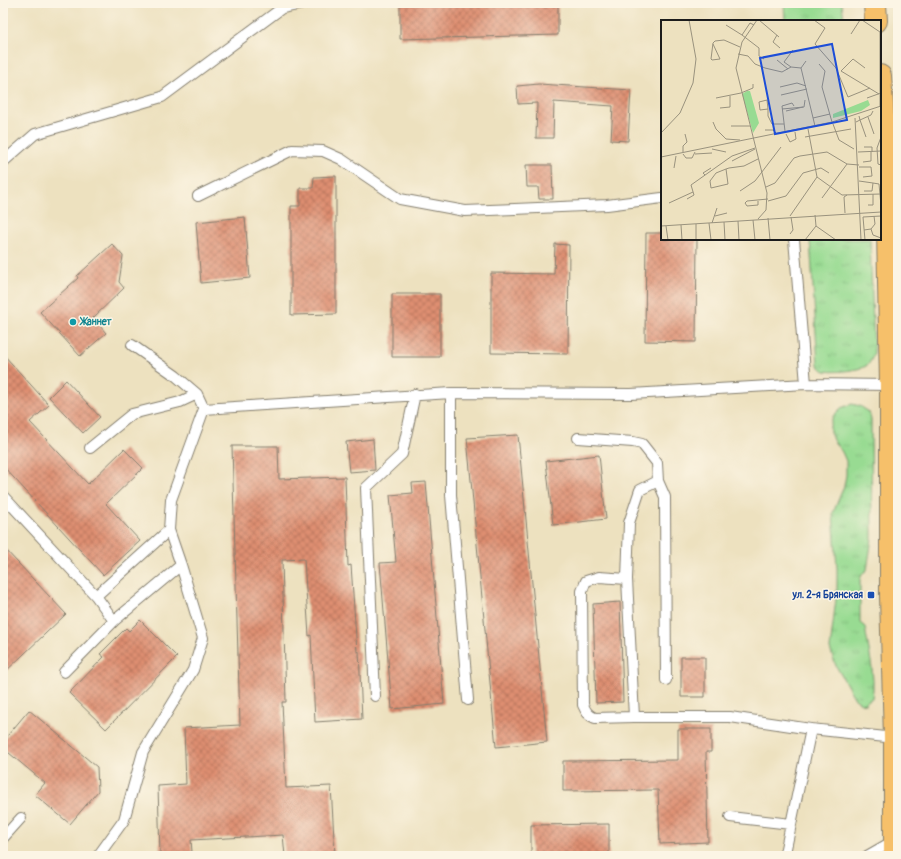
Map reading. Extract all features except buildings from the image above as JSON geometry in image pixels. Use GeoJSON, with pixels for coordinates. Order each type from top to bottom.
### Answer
{"type":"FeatureCollection","features":[{"type":"Feature","properties":{"kind":"main road"},"geometry":{"type":"LineString","coordinates":[[875,3],[876,20]]}},
{"type":"Feature","properties":{"kind":"main road"},"geometry":{"type":"LineString","coordinates":[[881,109],[891,385],[891,596],[895,738],[895,848]]}},
{"type":"Feature","properties":{"kind":"lane"},"geometry":{"type":"LineString","coordinates":[[3,162],[35,134],[162,97],[282,8],[307,3]]}},
{"type":"Feature","properties":{"kind":"lane"},"geometry":{"type":"LineString","coordinates":[[198,196],[292,150],[323,151],[341,159],[400,199],[465,211],[606,205],[661,198]]}},
{"type":"Feature","properties":{"kind":"lane"},"geometry":{"type":"LineString","coordinates":[[794,240],[806,384]]}},
{"type":"Feature","properties":{"kind":"lane"},"geometry":{"type":"LineString","coordinates":[[98,856],[124,820],[143,752],[192,670],[203,638],[182,565],[169,530],[171,500],[204,409],[197,394],[176,376],[132,345]]}},
{"type":"Feature","properties":{"kind":"lane"},"geometry":{"type":"LineString","coordinates":[[204,409],[415,394],[631,394],[806,384],[891,385]]}},
{"type":"Feature","properties":{"kind":"lane"},"geometry":{"type":"LineString","coordinates":[[451,393],[451,495],[468,700]]}},
{"type":"Feature","properties":{"kind":"lane"},"geometry":{"type":"LineString","coordinates":[[90,448],[132,414],[180,402],[197,394]]}},
{"type":"Feature","properties":{"kind":"lane"},"geometry":{"type":"LineString","coordinates":[[375,696],[366,488],[402,454],[415,394]]}},
{"type":"Feature","properties":{"kind":"lane"},"geometry":{"type":"LineString","coordinates":[[578,438],[642,444],[657,463],[658,481],[665,496],[666,680]]}},
{"type":"Feature","properties":{"kind":"lane"},"geometry":{"type":"LineString","coordinates":[[634,717],[627,579],[629,523],[640,490],[658,481]]}},
{"type":"Feature","properties":{"kind":"lane"},"geometry":{"type":"LineString","coordinates":[[3,496],[96,596],[114,621]]}},
{"type":"Feature","properties":{"kind":"lane"},"geometry":{"type":"LineString","coordinates":[[96,596],[169,530]]}},
{"type":"Feature","properties":{"kind":"lane"},"geometry":{"type":"LineString","coordinates":[[64,672],[114,621],[182,565]]}},
{"type":"Feature","properties":{"kind":"lane"},"geometry":{"type":"LineString","coordinates":[[627,579],[599,577],[586,581],[582,591],[583,705],[585,711],[590,716],[595,718],[730,717],[811,729],[895,738]]}},
{"type":"Feature","properties":{"kind":"lane"},"geometry":{"type":"LineString","coordinates":[[783,856],[792,824],[811,729]]}},
{"type":"Feature","properties":{"kind":"lane"},"geometry":{"type":"LineString","coordinates":[[730,817],[792,824]]}},
{"type":"Feature","properties":{"kind":"lane"},"geometry":{"type":"LineString","coordinates":[[3,838],[22,818]]}},
{"type":"Feature","properties":{"kind":"lane"},"geometry":{"type":"LineString","coordinates":[[867,856],[895,848]]}},
{"type":"Feature","properties":{"kind":"green space"},"geometry":{"type":"Polygon","coordinates":[[[784,3],[842,3],[844,20],[785,20],[784,3]]]}},
{"type":"Feature","properties":{"kind":"green space"},"geometry":{"type":"Polygon","coordinates":[[[810,240],[870,240],[874,353],[866,366],[858,369],[829,372],[824,371],[818,365],[810,240]]]}},
{"type":"Feature","properties":{"kind":"green space"},"geometry":{"type":"Polygon","coordinates":[[[852,404],[860,406],[869,412],[871,420],[872,538],[867,570],[863,573],[860,579],[860,623],[865,627],[873,681],[872,698],[866,702],[866,704],[855,699],[836,666],[830,649],[837,590],[833,513],[844,486],[846,461],[842,452],[833,440],[830,432],[830,426],[833,416],[841,408],[852,404]]]}},
{"type":"Feature","properties":{"kind":"place","name":"Жаннет"},"geometry":{"type":"Point","coordinates":[73,322]}},
{"type":"Feature","properties":{"kind":"place","name":"ул. 2-я Брянская"},"geometry":{"type":"Point","coordinates":[871,595]}}]}
